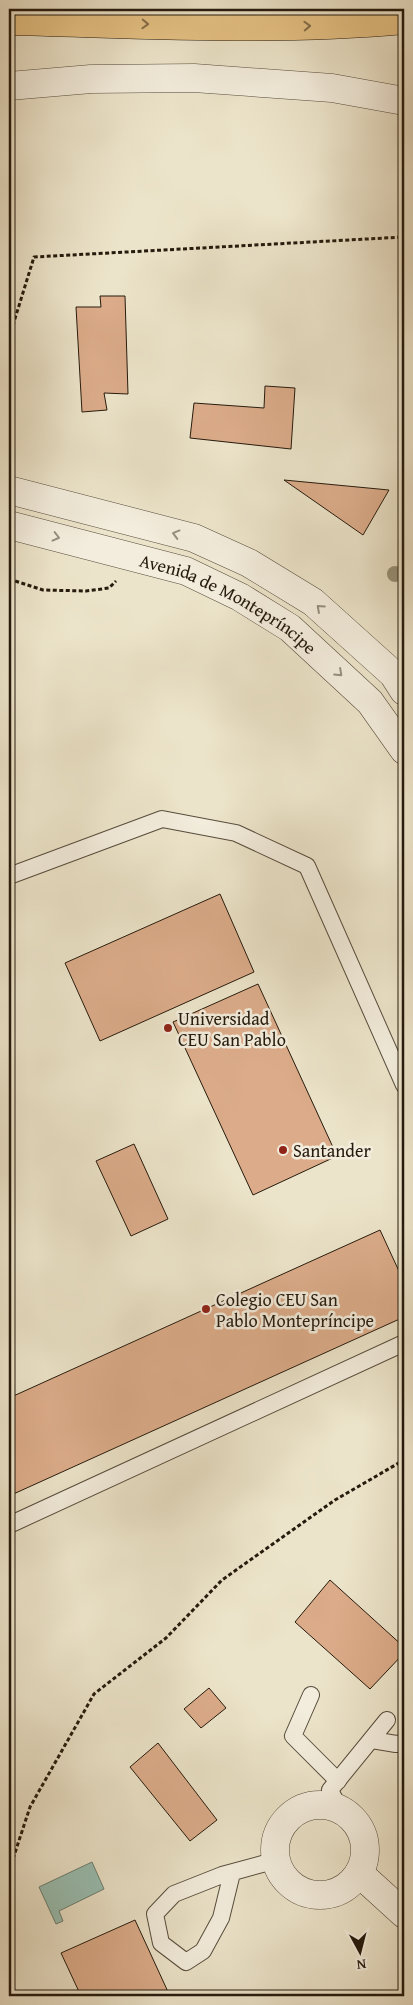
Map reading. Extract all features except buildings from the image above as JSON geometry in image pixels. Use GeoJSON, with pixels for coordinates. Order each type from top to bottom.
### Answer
{"type":"FeatureCollection","features":[{"type":"Feature","properties":{"kind":"highway"},"geometry":{"type":"LineString","coordinates":[[9,21],[258,27],[366,24],[404,20]]}},
{"type":"Feature","properties":{"kind":"street"},"geometry":{"type":"LineString","coordinates":[[9,86],[91,79],[194,78],[332,88],[404,100]]}},
{"type":"Feature","properties":{"kind":"street","name":"Avenida de Montepríncipe"},"geometry":{"type":"LineString","coordinates":[[9,490],[194,538],[249,563],[313,602],[393,674],[404,691]]}},
{"type":"Feature","properties":{"kind":"street","name":"Avenida de Montepríncipe"},"geometry":{"type":"LineString","coordinates":[[9,525],[186,571],[240,597],[290,628],[370,702],[404,750]]}},
{"type":"Feature","properties":{"kind":"street"},"geometry":{"type":"LineString","coordinates":[[324,1805],[339,1808],[352,1817],[360,1829],[365,1844],[364,1859],[359,1873],[349,1884],[337,1891],[323,1894],[309,1893],[295,1887],[285,1878],[277,1860],[275,1851],[277,1836],[284,1824],[294,1813],[308,1806],[324,1805]]}},
{"type":"Feature","properties":{"kind":"street"},"geometry":{"type":"LineString","coordinates":[[359,1873],[404,1914]]}},
{"type":"Feature","properties":{"kind":"lane"},"geometry":{"type":"LineString","coordinates":[[9,876],[162,819],[236,833],[307,866],[404,1085]]}},
{"type":"Feature","properties":{"kind":"lane"},"geometry":{"type":"LineString","coordinates":[[9,1525],[404,1342]]}},
{"type":"Feature","properties":{"kind":"lane"},"geometry":{"type":"LineString","coordinates":[[311,1695],[292,1736],[338,1781]]}},
{"type":"Feature","properties":{"kind":"lane"},"geometry":{"type":"LineString","coordinates":[[339,1808],[330,1790],[388,1720]]}},
{"type":"Feature","properties":{"kind":"lane"},"geometry":{"type":"LineString","coordinates":[[372,1740],[396,1744],[404,1743]]}},
{"type":"Feature","properties":{"kind":"lane"},"geometry":{"type":"LineString","coordinates":[[232,1873],[221,1918],[203,1951],[186,1962],[161,1943],[156,1914],[174,1894],[232,1873],[277,1860]]}},
{"type":"Feature","properties":{"kind":"path"},"geometry":{"type":"LineString","coordinates":[[9,338],[34,256],[404,237]]}},
{"type":"Feature","properties":{"kind":"path"},"geometry":{"type":"LineString","coordinates":[[9,579],[43,590],[86,591],[109,588],[139,558]]}},
{"type":"Feature","properties":{"kind":"path"},"geometry":{"type":"LineString","coordinates":[[9,1871],[30,1807],[94,1694],[166,1638],[222,1580],[335,1500],[404,1460]]}},
{"type":"Feature","properties":{"kind":"water"},"geometry":{"type":"Polygon","coordinates":[[[92,1862],[104,1889],[59,1911],[63,1921],[56,1924],[39,1887],[92,1862]]]}},
{"type":"Feature","properties":{"kind":"place","name":"Universidad CEU San Pablo"},"geometry":{"type":"Point","coordinates":[168,1028]}},
{"type":"Feature","properties":{"kind":"place","name":"Santander"},"geometry":{"type":"Point","coordinates":[283,1150]}},
{"type":"Feature","properties":{"kind":"place","name":"Colegio CEU San Pablo Montepríncipe"},"geometry":{"type":"Point","coordinates":[206,1309]}}]}
